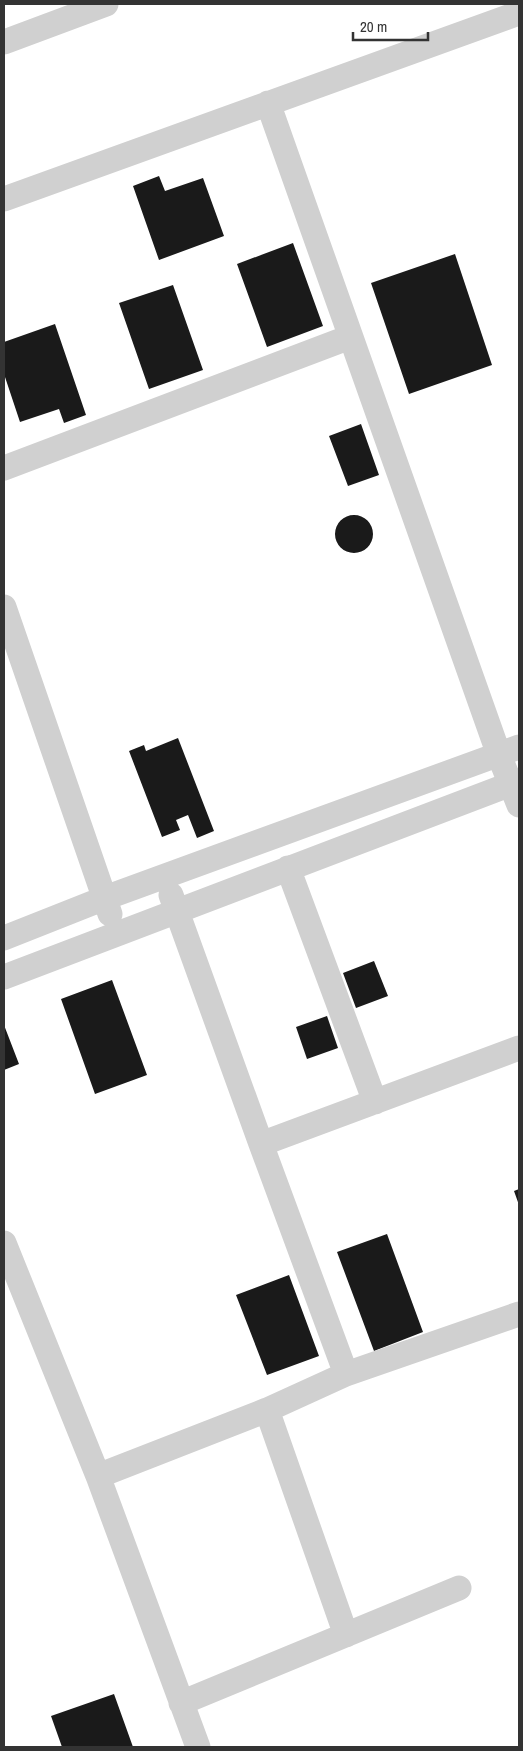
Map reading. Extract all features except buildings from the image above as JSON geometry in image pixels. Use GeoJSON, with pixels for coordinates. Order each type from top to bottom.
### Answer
{"type":"FeatureCollection","features":[{"type":"Feature","properties":{"kind":"street"},"geometry":{"type":"LineString","coordinates":[[4,42],[106,4]]}},
{"type":"Feature","properties":{"kind":"street"},"geometry":{"type":"LineString","coordinates":[[4,199],[519,13]]}},
{"type":"Feature","properties":{"kind":"street"},"geometry":{"type":"LineString","coordinates":[[4,976],[288,868],[517,790],[509,751],[350,337],[268,103]]}},
{"type":"Feature","properties":{"kind":"street"},"geometry":{"type":"LineString","coordinates":[[4,468],[350,337]]}},
{"type":"Feature","properties":{"kind":"street"},"geometry":{"type":"LineString","coordinates":[[4,607],[116,933]]}},
{"type":"Feature","properties":{"kind":"street"},"geometry":{"type":"LineString","coordinates":[[4,938],[105,898],[509,751]]}},
{"type":"Feature","properties":{"kind":"street"},"geometry":{"type":"LineString","coordinates":[[288,868],[375,1102]]}},
{"type":"Feature","properties":{"kind":"street"},"geometry":{"type":"LineString","coordinates":[[165,877],[346,1374]]}},
{"type":"Feature","properties":{"kind":"street"},"geometry":{"type":"LineString","coordinates":[[261,1144],[519,1048]]}},
{"type":"Feature","properties":{"kind":"street"},"geometry":{"type":"LineString","coordinates":[[4,1243],[98,1476],[198,1747]]}},
{"type":"Feature","properties":{"kind":"street"},"geometry":{"type":"LineString","coordinates":[[98,1476],[267,1410],[346,1374],[519,1314]]}},
{"type":"Feature","properties":{"kind":"street"},"geometry":{"type":"LineString","coordinates":[[267,1410],[346,1635]]}},
{"type":"Feature","properties":{"kind":"street"},"geometry":{"type":"LineString","coordinates":[[181,1703],[460,1588]]}}]}
